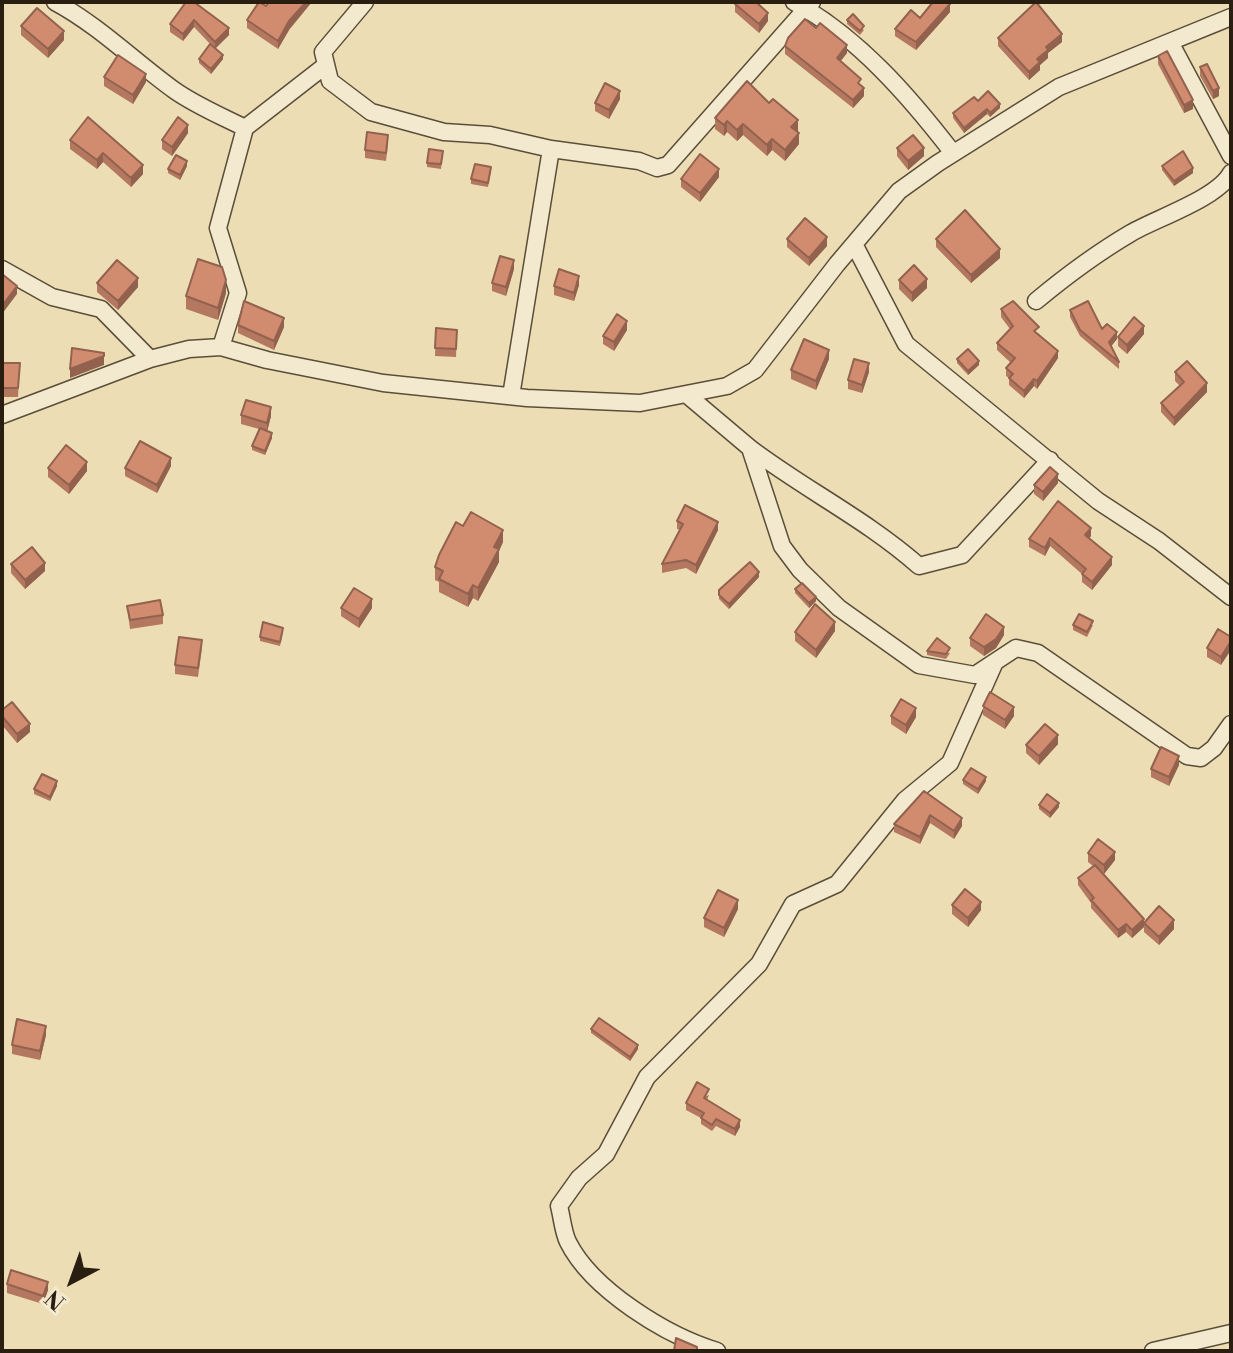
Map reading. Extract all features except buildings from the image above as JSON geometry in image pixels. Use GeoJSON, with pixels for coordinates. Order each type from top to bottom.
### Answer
{"type":"FeatureCollection","features":[{"type":"Feature","properties":{"kind":"street"},"geometry":{"type":"LineString","coordinates":[[55,2],[82,17],[103,38],[178,93],[245,128]]}},
{"type":"Feature","properties":{"kind":"street"},"geometry":{"type":"LineString","coordinates":[[365,2],[323,52],[330,81],[371,112],[444,132],[490,135],[551,149],[639,161],[657,168],[668,165],[804,4],[824,18],[913,102],[953,153]]}},
{"type":"Feature","properties":{"kind":"street"},"geometry":{"type":"LineString","coordinates":[[2,415],[150,359],[189,349],[221,347],[267,360],[383,383],[511,396],[640,403],[727,386],[755,370],[899,191],[953,153],[1059,87],[1231,17]]}},
{"type":"Feature","properties":{"kind":"street"},"geometry":{"type":"LineString","coordinates":[[1170,42],[1231,156]]}},
{"type":"Feature","properties":{"kind":"street"},"geometry":{"type":"LineString","coordinates":[[221,347],[238,293],[218,228],[245,128],[326,65]]}},
{"type":"Feature","properties":{"kind":"street"},"geometry":{"type":"LineString","coordinates":[[511,396],[551,149]]}},
{"type":"Feature","properties":{"kind":"street"},"geometry":{"type":"LineString","coordinates":[[1036,301],[1073,270],[1132,233],[1194,201],[1227,180],[1231,173]]}},
{"type":"Feature","properties":{"kind":"street"},"geometry":{"type":"LineString","coordinates":[[854,244],[906,344],[933,370],[1098,501],[1159,541],[1231,597]]}},
{"type":"Feature","properties":{"kind":"street"},"geometry":{"type":"LineString","coordinates":[[2,269],[52,297],[101,309],[150,359]]}},
{"type":"Feature","properties":{"kind":"street"},"geometry":{"type":"LineString","coordinates":[[686,394],[789,477],[895,545],[919,566],[962,555],[1050,460]]}},
{"type":"Feature","properties":{"kind":"street"},"geometry":{"type":"LineString","coordinates":[[750,448],[782,546],[800,570],[839,608],[919,665],[975,675],[1016,648],[1038,653],[1187,756],[1201,758],[1214,748],[1231,724]]}},
{"type":"Feature","properties":{"kind":"street"},"geometry":{"type":"LineString","coordinates":[[717,1351],[666,1328],[601,1286],[568,1242],[559,1206],[579,1178],[606,1154],[647,1077],[759,964],[793,904],[837,884],[905,800],[950,763],[995,662]]}},
{"type":"Feature","properties":{"kind":"street"},"geometry":{"type":"LineString","coordinates":[[1153,1351],[1231,1333]]}}]}
